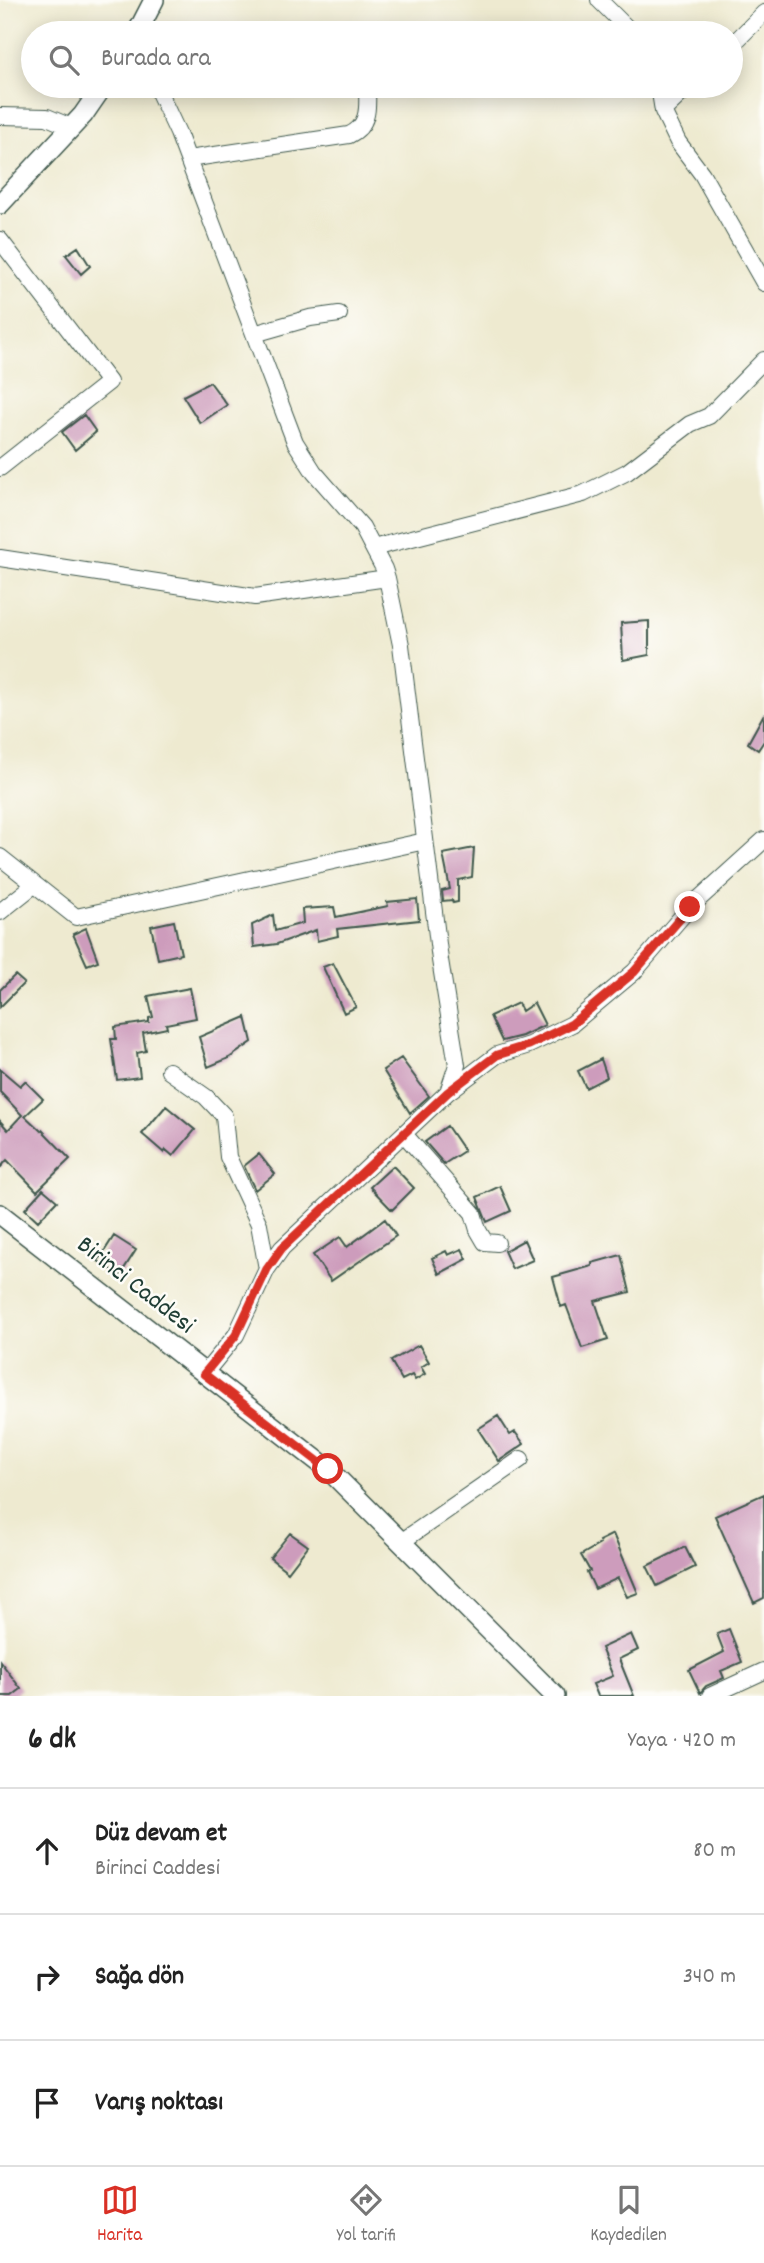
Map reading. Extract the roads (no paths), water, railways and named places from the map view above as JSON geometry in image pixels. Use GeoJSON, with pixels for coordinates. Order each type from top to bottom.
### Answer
{"type":"FeatureCollection","features":[{"type":"Feature","properties":{"kind":"street"},"geometry":{"type":"LineString","coordinates":[[143,21],[154,0]]}},
{"type":"Feature","properties":{"kind":"street"},"geometry":{"type":"LineString","coordinates":[[599,0],[620,21]]}},
{"type":"Feature","properties":{"kind":"street"},"geometry":{"type":"LineString","coordinates":[[743,34],[764,13]]}},
{"type":"Feature","properties":{"kind":"street"},"geometry":{"type":"LineString","coordinates":[[0,204],[83,115],[95,98]]}},
{"type":"Feature","properties":{"kind":"street"},"geometry":{"type":"LineString","coordinates":[[161,98],[188,159],[295,442],[314,472],[362,527],[387,578],[401,645],[440,960],[457,1066],[448,1092]]}},
{"type":"Feature","properties":{"kind":"street"},"geometry":{"type":"LineString","coordinates":[[188,159],[349,135],[358,130],[365,121],[367,98]]}},
{"type":"Feature","properties":{"kind":"street"},"geometry":{"type":"LineString","coordinates":[[661,98],[663,111],[678,142],[702,174],[764,282]]}},
{"type":"Feature","properties":{"kind":"street"},"geometry":{"type":"LineString","coordinates":[[663,111],[677,98]]}},
{"type":"Feature","properties":{"kind":"street"},"geometry":{"type":"LineString","coordinates":[[0,116],[47,117],[71,127]]}},
{"type":"Feature","properties":{"kind":"street"},"geometry":{"type":"LineString","coordinates":[[0,240],[109,382],[0,468]]}},
{"type":"Feature","properties":{"kind":"street"},"geometry":{"type":"LineString","coordinates":[[254,334],[310,318],[339,314]]}},
{"type":"Feature","properties":{"kind":"street"},"geometry":{"type":"LineString","coordinates":[[373,548],[583,494],[627,471],[690,424],[709,416],[764,360]]}},
{"type":"Feature","properties":{"kind":"street"},"geometry":{"type":"LineString","coordinates":[[0,558],[255,597],[387,578]]}},
{"type":"Feature","properties":{"kind":"street"},"geometry":{"type":"LineString","coordinates":[[204,1374],[236,1335],[267,1269],[282,1248],[448,1092],[497,1055],[529,1045],[572,1024],[634,972],[690,907],[764,840]]}},
{"type":"Feature","properties":{"kind":"street"},"geometry":{"type":"LineString","coordinates":[[0,857],[76,917],[425,841]]}},
{"type":"Feature","properties":{"kind":"street"},"geometry":{"type":"LineString","coordinates":[[0,912],[34,885]]}},
{"type":"Feature","properties":{"kind":"street"},"geometry":{"type":"LineString","coordinates":[[169,1071],[206,1097],[224,1116],[228,1157],[259,1224],[267,1269]]}},
{"type":"Feature","properties":{"kind":"street"},"geometry":{"type":"LineString","coordinates":[[404,1134],[473,1213],[471,1225],[485,1242],[497,1243]]}},
{"type":"Feature","properties":{"kind":"street","name":"Birinci Caddesi"},"geometry":{"type":"LineString","coordinates":[[0,1214],[328,1469],[555,1696]]}},
{"type":"Feature","properties":{"kind":"street"},"geometry":{"type":"LineString","coordinates":[[401,1542],[522,1460]]}},
{"type":"Feature","properties":{"kind":"street"},"geometry":{"type":"LineString","coordinates":[[709,1696],[764,1671]]}}]}
